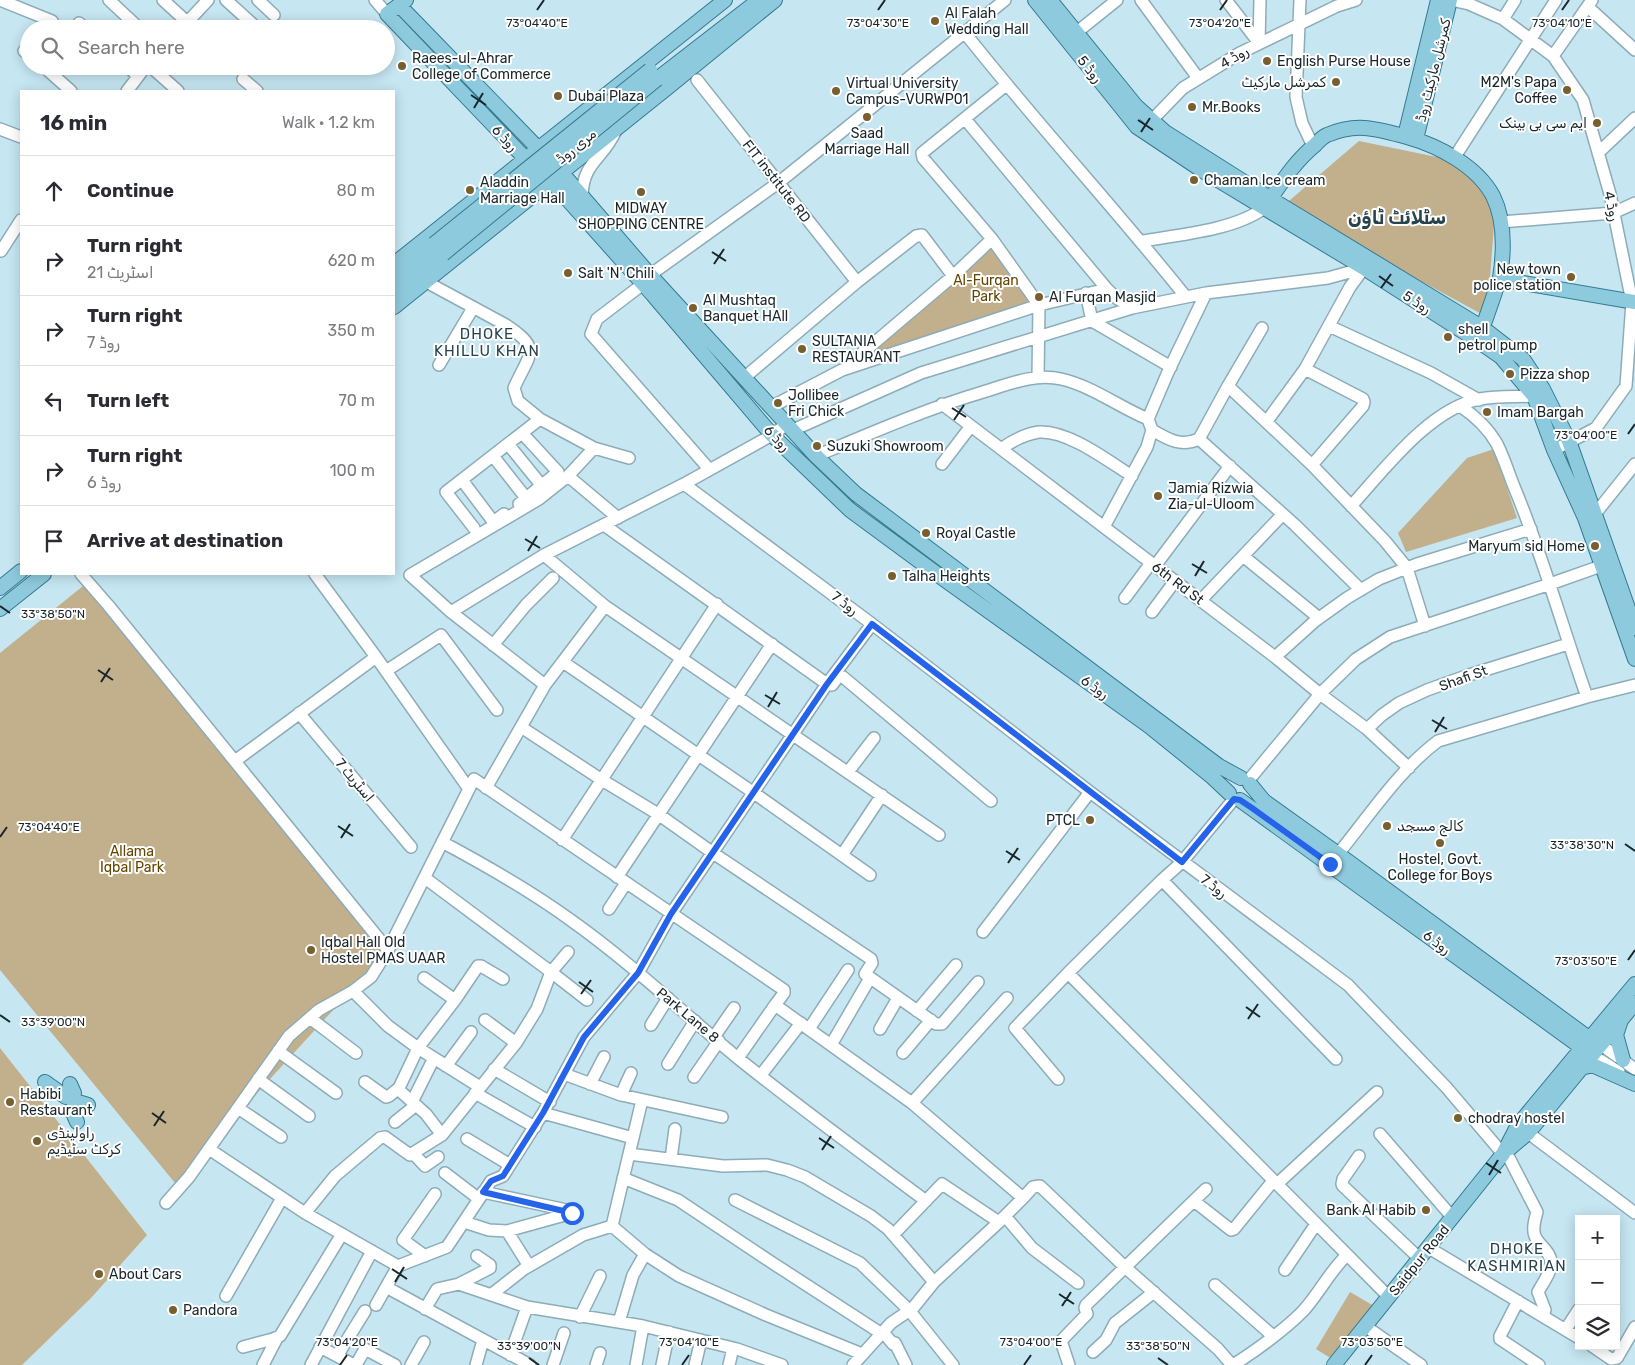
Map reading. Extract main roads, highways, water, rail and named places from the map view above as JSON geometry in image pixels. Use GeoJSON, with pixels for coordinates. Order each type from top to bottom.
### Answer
{"type":"FeatureCollection","features":[{"type":"Feature","properties":{"kind":"main road"},"geometry":{"type":"LineString","coordinates":[[395,263],[725,0]]}},
{"type":"Feature","properties":{"kind":"main road","name":"مری روڈ"},"geometry":{"type":"LineString","coordinates":[[654,75],[736,0]]}},
{"type":"Feature","properties":{"kind":"main road","name":"مری روڈ"},"geometry":{"type":"LineString","coordinates":[[395,293],[439,249],[654,75],[759,0]]}},
{"type":"Feature","properties":{"kind":"main road"},"geometry":{"type":"LineString","coordinates":[[395,306],[775,0]]}},
{"type":"Feature","properties":{"kind":"main road","name":"روڈ 5"},"geometry":{"type":"LineString","coordinates":[[1035,0],[1137,127],[1267,203],[1523,360],[1542,389],[1569,441],[1590,516],[1601,566],[1635,659]]}},
{"type":"Feature","properties":{"kind":"main road","name":"روڈ 5"},"geometry":{"type":"LineString","coordinates":[[1050,0],[1136,106],[1165,132],[1364,268],[1481,334],[1534,396],[1554,450],[1590,516],[1635,628]]}},
{"type":"Feature","properties":{"kind":"main road","name":"کمرشل مارکیٹ روڈ"},"geometry":{"type":"LineString","coordinates":[[1410,138],[1438,0]]}},
{"type":"Feature","properties":{"kind":"main road","name":"کمرشل مارکیٹ روڈ"},"geometry":{"type":"LineString","coordinates":[[1410,138],[1451,0]]}},
{"type":"Feature","properties":{"kind":"main road","name":"روڈ 6"},"geometry":{"type":"LineString","coordinates":[[393,20],[387,14],[403,2],[562,172],[772,435],[850,510],[1149,726],[1235,797],[1564,1033],[1591,1046]]}},
{"type":"Feature","properties":{"kind":"main road","name":"روڈ 6"},"geometry":{"type":"LineString","coordinates":[[395,22],[525,158],[551,181],[745,377],[816,456],[856,494],[1219,766],[1246,781],[1264,801],[1562,1018],[1591,1046]]}},
{"type":"Feature","properties":{"kind":"main road"},"geometry":{"type":"LineString","coordinates":[[588,109],[584,119],[590,131],[600,137],[613,132]]}},
{"type":"Feature","properties":{"kind":"main road"},"geometry":{"type":"LineString","coordinates":[[1267,203],[1301,156],[1325,136],[1353,127],[1375,128],[1410,138],[1437,148],[1454,158],[1481,180],[1492,196],[1503,234],[1500,279],[1481,334]]}},
{"type":"Feature","properties":{"kind":"main road","name":"مری روڈ"},"geometry":{"type":"LineString","coordinates":[[395,276],[439,249]]}},
{"type":"Feature","properties":{"kind":"main road"},"geometry":{"type":"LineString","coordinates":[[1500,279],[1634,302]]}},
{"type":"Feature","properties":{"kind":"main road"},"geometry":{"type":"LineString","coordinates":[[0,588],[20,572]]}},
{"type":"Feature","properties":{"kind":"main road"},"geometry":{"type":"LineString","coordinates":[[0,609],[43,575]]}},
{"type":"Feature","properties":{"kind":"main road"},"geometry":{"type":"LineString","coordinates":[[1246,781],[1251,789],[1249,796],[1235,797],[1229,788],[1231,782],[1246,781]]}},
{"type":"Feature","properties":{"kind":"main road","name":"Saidpur Road"},"geometry":{"type":"LineString","coordinates":[[1523,1129],[1581,1068],[1602,1025],[1635,984]]}},
{"type":"Feature","properties":{"kind":"main road","name":"Saidpur Road"},"geometry":{"type":"LineString","coordinates":[[1334,1365],[1523,1129],[1564,1069],[1621,1019],[1635,1003]]}},
{"type":"Feature","properties":{"kind":"main road"},"geometry":{"type":"LineString","coordinates":[[1562,1018],[1585,1026],[1602,1025]]}},
{"type":"Feature","properties":{"kind":"main road"},"geometry":{"type":"LineString","coordinates":[[1621,1019],[1616,1035],[1623,1060]]}},
{"type":"Feature","properties":{"kind":"main road"},"geometry":{"type":"LineString","coordinates":[[1564,1033],[1567,1055],[1564,1069]]}},
{"type":"Feature","properties":{"kind":"main road"},"geometry":{"type":"LineString","coordinates":[[1581,1068],[1592,1065],[1635,1083]]}},
{"type":"Feature","properties":{"kind":"main road"},"geometry":{"type":"LineString","coordinates":[[45,1082],[66,1097],[74,1093],[70,1084]]}},
{"type":"Feature","properties":{"kind":"main road"},"geometry":{"type":"LineString","coordinates":[[77,1122],[73,1113],[74,1105],[78,1102],[88,1105]]}},
{"type":"Feature","properties":{"kind":"place","name":"Al Falah Wedding Hall"},"geometry":{"type":"Point","coordinates":[935,21]}},
{"type":"Feature","properties":{"kind":"place","name":"English Purse House"},"geometry":{"type":"Point","coordinates":[1267,61]}},
{"type":"Feature","properties":{"kind":"place","name":"Raees-ul-Ahrar College of Commerce"},"geometry":{"type":"Point","coordinates":[402,66]}},
{"type":"Feature","properties":{"kind":"place","name":"کمرشل مارکیٹ"},"geometry":{"type":"Point","coordinates":[1336,82]}},
{"type":"Feature","properties":{"kind":"place","name":"M2M's Papa Coffee"},"geometry":{"type":"Point","coordinates":[1567,90]}},
{"type":"Feature","properties":{"kind":"place","name":"Virtual University Campus-VURWP01"},"geometry":{"type":"Point","coordinates":[836,91]}},
{"type":"Feature","properties":{"kind":"place","name":"Dubai Plaza"},"geometry":{"type":"Point","coordinates":[558,96]}},
{"type":"Feature","properties":{"kind":"place","name":"Mr.Books"},"geometry":{"type":"Point","coordinates":[1192,107]}},
{"type":"Feature","properties":{"kind":"place","name":"Saad Marriage Hall"},"geometry":{"type":"Point","coordinates":[867,117]}},
{"type":"Feature","properties":{"kind":"place","name":"ایم سی بی بینک"},"geometry":{"type":"Point","coordinates":[1597,123]}},
{"type":"Feature","properties":{"kind":"place","name":"Chaman Ice cream"},"geometry":{"type":"Point","coordinates":[1194,180]}},
{"type":"Feature","properties":{"kind":"place","name":"Aladdin Marriage Hall"},"geometry":{"type":"Point","coordinates":[470,190]}},
{"type":"Feature","properties":{"kind":"place","name":"MIDWAY SHOPPING CENTRE"},"geometry":{"type":"Point","coordinates":[641,192]}},
{"type":"Feature","properties":{"kind":"place","name":"Salt 'N' Chili"},"geometry":{"type":"Point","coordinates":[568,273]}},
{"type":"Feature","properties":{"kind":"place","name":"New town police station"},"geometry":{"type":"Point","coordinates":[1571,277]}},
{"type":"Feature","properties":{"kind":"place","name":"Al Furqan Masjid"},"geometry":{"type":"Point","coordinates":[1039,297]}},
{"type":"Feature","properties":{"kind":"place","name":"Al Mushtaq Banquet HAll"},"geometry":{"type":"Point","coordinates":[693,308]}},
{"type":"Feature","properties":{"kind":"place","name":"shell petrol pump"},"geometry":{"type":"Point","coordinates":[1448,337]}},
{"type":"Feature","properties":{"kind":"place","name":"SULTANIA RESTAURANT"},"geometry":{"type":"Point","coordinates":[802,349]}},
{"type":"Feature","properties":{"kind":"place","name":"Pizza shop"},"geometry":{"type":"Point","coordinates":[1510,374]}},
{"type":"Feature","properties":{"kind":"place","name":"Jollibee Fri Chick"},"geometry":{"type":"Point","coordinates":[778,403]}},
{"type":"Feature","properties":{"kind":"place","name":"Imam Bargah"},"geometry":{"type":"Point","coordinates":[1487,412]}},
{"type":"Feature","properties":{"kind":"place","name":"Suzuki Showroom"},"geometry":{"type":"Point","coordinates":[817,446]}},
{"type":"Feature","properties":{"kind":"place","name":"Jamia Rizwia Zia-ul-Uloom"},"geometry":{"type":"Point","coordinates":[1158,496]}},
{"type":"Feature","properties":{"kind":"place","name":"Royal Castle"},"geometry":{"type":"Point","coordinates":[926,533]}},
{"type":"Feature","properties":{"kind":"place","name":"Maryum sid Home"},"geometry":{"type":"Point","coordinates":[1595,546]}},
{"type":"Feature","properties":{"kind":"place","name":"Talha Heights"},"geometry":{"type":"Point","coordinates":[892,576]}},
{"type":"Feature","properties":{"kind":"place","name":"PTCL"},"geometry":{"type":"Point","coordinates":[1090,820]}},
{"type":"Feature","properties":{"kind":"place","name":"کالج مسجد"},"geometry":{"type":"Point","coordinates":[1387,826]}},
{"type":"Feature","properties":{"kind":"place","name":"Hostel, Govt. College for Boys"},"geometry":{"type":"Point","coordinates":[1440,843]}},
{"type":"Feature","properties":{"kind":"place","name":"Iqbal Hall Old Hostel PMAS UAAR"},"geometry":{"type":"Point","coordinates":[311,950]}},
{"type":"Feature","properties":{"kind":"place","name":"Habibi Restaurant"},"geometry":{"type":"Point","coordinates":[10,1102]}},
{"type":"Feature","properties":{"kind":"place","name":"chodray hostel"},"geometry":{"type":"Point","coordinates":[1458,1118]}},
{"type":"Feature","properties":{"kind":"place","name":"راولپنڈی کرکٹ سٹیڈیم"},"geometry":{"type":"Point","coordinates":[37,1141]}},
{"type":"Feature","properties":{"kind":"place","name":"Bank Al Habib"},"geometry":{"type":"Point","coordinates":[1426,1210]}},
{"type":"Feature","properties":{"kind":"place","name":"About Cars"},"geometry":{"type":"Point","coordinates":[99,1274]}},
{"type":"Feature","properties":{"kind":"place","name":"Pandora"},"geometry":{"type":"Point","coordinates":[173,1310]}},
{"type":"Feature","properties":{"kind":"district","name":"سٹلائٹ ٹاؤن"},"geometry":{"type":"Point","coordinates":[1397,217]}},
{"type":"Feature","properties":{"kind":"district","name":"DHOKE KHILLU KHAN"},"geometry":{"type":"Point","coordinates":[487,342]}},
{"type":"Feature","properties":{"kind":"district","name":"DHOKE KASHMIRIAN"},"geometry":{"type":"Point","coordinates":[1517,1258]}},
{"type":"Feature","properties":{"kind":"park label","name":"Al-Furqan Park"},"geometry":{"type":"Point","coordinates":[986,288]}},
{"type":"Feature","properties":{"kind":"park label","name":"Allama Iqbal Park"},"geometry":{"type":"Point","coordinates":[132,860]}}]}
